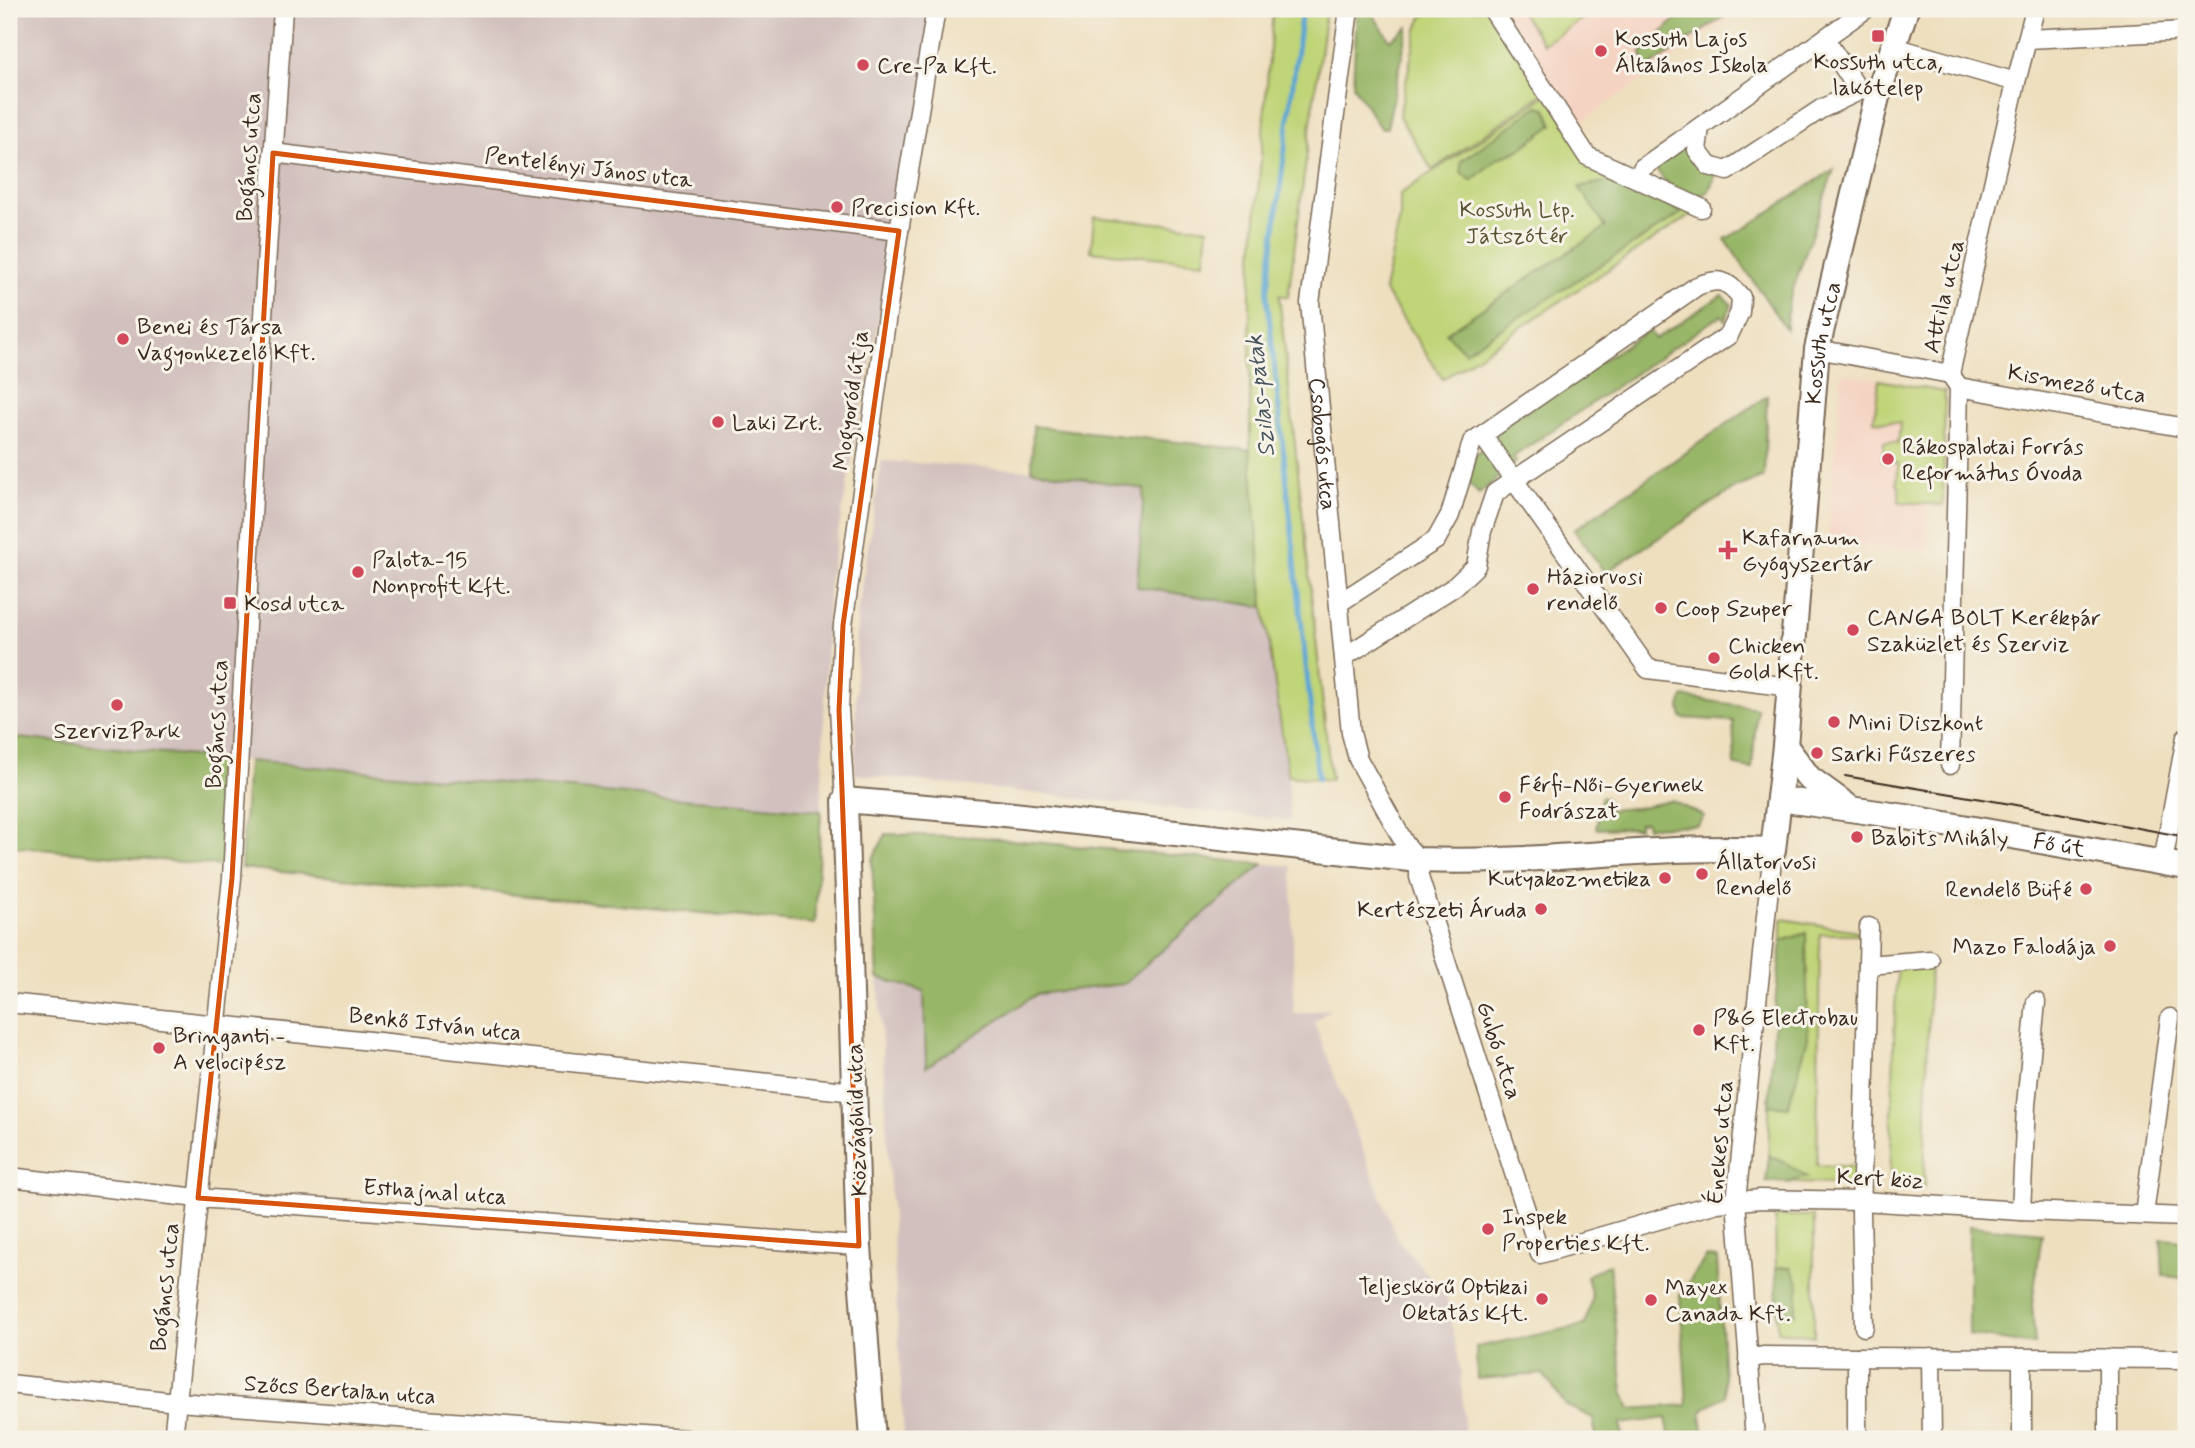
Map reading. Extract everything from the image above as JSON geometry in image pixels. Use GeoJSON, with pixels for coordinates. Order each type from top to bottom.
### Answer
{"type":"FeatureCollection","features":[{"type":"Feature","properties":{"kind":"street","name":"Bogáncs utca"},"geometry":{"type":"LineString","coordinates":[[173,1439],[233,864],[283,9]]}},
{"type":"Feature","properties":{"kind":"street","name":"Mogyoród útja"},"geometry":{"type":"LineString","coordinates":[[845,800],[839,710],[843,625],[899,230],[936,9]]}},
{"type":"Feature","properties":{"kind":"street","name":"Csobogós utca"},"geometry":{"type":"LineString","coordinates":[[1349,9],[1310,303],[1351,733],[1358,759],[1405,844],[1419,860]]}},
{"type":"Feature","properties":{"kind":"street"},"geometry":{"type":"LineString","coordinates":[[1492,9],[1587,156],[1701,208]]}},
{"type":"Feature","properties":{"kind":"street"},"geometry":{"type":"LineString","coordinates":[[1642,168],[1866,9]]}},
{"type":"Feature","properties":{"kind":"street","name":"Kossuth utca"},"geometry":{"type":"LineString","coordinates":[[1773,850],[1785,746],[1817,349],[1868,94],[1894,47],[1906,9]]}},
{"type":"Feature","properties":{"kind":"street","name":"Attila utca"},"geometry":{"type":"LineString","coordinates":[[1950,765],[1954,380],[2016,82],[2035,9]]}},
{"type":"Feature","properties":{"kind":"street"},"geometry":{"type":"LineString","coordinates":[[2028,39],[2186,31]]}},
{"type":"Feature","properties":{"kind":"street"},"geometry":{"type":"LineString","coordinates":[[1700,127],[1697,150],[1709,166],[1727,171],[1821,109],[1868,94],[1825,39]]}},
{"type":"Feature","properties":{"kind":"street"},"geometry":{"type":"LineString","coordinates":[[1894,47],[2016,82]]}},
{"type":"Feature","properties":{"kind":"street","name":"Pentelényi János utca"},"geometry":{"type":"LineString","coordinates":[[273,153],[899,230]]}},
{"type":"Feature","properties":{"kind":"street"},"geometry":{"type":"LineString","coordinates":[[1339,603],[1436,540],[1450,515],[1472,442],[1698,286],[1713,280],[1729,284],[1741,297],[1740,312],[1729,335],[1495,493],[1482,531],[1475,566],[1454,587],[1344,657]]}},
{"type":"Feature","properties":{"kind":"street","name":"Kismező utca"},"geometry":{"type":"LineString","coordinates":[[1817,349],[2186,428]]}},
{"type":"Feature","properties":{"kind":"street"},"geometry":{"type":"LineString","coordinates":[[1482,435],[1647,669],[1790,687]]}},
{"type":"Feature","properties":{"kind":"street"},"geometry":{"type":"LineString","coordinates":[[2175,864],[2186,737]]}},
{"type":"Feature","properties":{"kind":"street","name":"Fő út"},"geometry":{"type":"LineString","coordinates":[[1785,746],[1809,778],[1850,808]]}},
{"type":"Feature","properties":{"kind":"street","name":"Fő út"},"geometry":{"type":"LineString","coordinates":[[1779,799],[1850,808],[2175,864]]}},
{"type":"Feature","properties":{"kind":"street"},"geometry":{"type":"LineString","coordinates":[[845,800],[995,813],[1419,860],[1458,861],[1624,852],[1773,850]]}},
{"type":"Feature","properties":{"kind":"street","name":"Közvágóhíd utca"},"geometry":{"type":"LineString","coordinates":[[845,800],[859,1246],[873,1439]]}},
{"type":"Feature","properties":{"kind":"street","name":"Énekes utca"},"geometry":{"type":"LineString","coordinates":[[1755,1439],[1736,1201],[1773,850]]}},
{"type":"Feature","properties":{"kind":"street","name":"Gubó utca"},"geometry":{"type":"LineString","coordinates":[[1419,860],[1419,877],[1540,1254]]}},
{"type":"Feature","properties":{"kind":"street"},"geometry":{"type":"LineString","coordinates":[[1864,1327],[1861,1201],[1869,927]]}},
{"type":"Feature","properties":{"kind":"street"},"geometry":{"type":"LineString","coordinates":[[1868,965],[1930,960]]}},
{"type":"Feature","properties":{"kind":"street"},"geometry":{"type":"LineString","coordinates":[[2021,1211],[2026,1104],[2036,1002]]}},
{"type":"Feature","properties":{"kind":"street","name":"Benkő István utca"},"geometry":{"type":"LineString","coordinates":[[9,1003],[855,1092]]}},
{"type":"Feature","properties":{"kind":"street"},"geometry":{"type":"LineString","coordinates":[[2144,1216],[2170,1018]]}},
{"type":"Feature","properties":{"kind":"street","name":"Esthajnal utca"},"geometry":{"type":"LineString","coordinates":[[9,1177],[198,1198],[859,1246]]}},
{"type":"Feature","properties":{"kind":"street","name":"Kert köz"},"geometry":{"type":"LineString","coordinates":[[1540,1254],[1717,1203],[1760,1199],[1861,1201],[2021,1211],[2186,1217]]}},
{"type":"Feature","properties":{"kind":"street"},"geometry":{"type":"LineString","coordinates":[[1748,1359],[1763,1356],[2186,1359]]}},
{"type":"Feature","properties":{"kind":"street"},"geometry":{"type":"LineString","coordinates":[[1857,1357],[1857,1439]]}},
{"type":"Feature","properties":{"kind":"street"},"geometry":{"type":"LineString","coordinates":[[1931,1357],[1933,1439]]}},
{"type":"Feature","properties":{"kind":"street"},"geometry":{"type":"LineString","coordinates":[[2022,1358],[2022,1439]]}},
{"type":"Feature","properties":{"kind":"street"},"geometry":{"type":"LineString","coordinates":[[2108,1358],[2108,1439]]}},
{"type":"Feature","properties":{"kind":"street","name":"Szőcs Bertalan utca"},"geometry":{"type":"LineString","coordinates":[[9,1384],[177,1402],[674,1438]]}},
{"type":"Feature","properties":{"kind":"highlighted area"},"geometry":{"type":"Polygon","coordinates":[[[273,153],[899,231],[843,625],[839,710],[859,1246],[198,1198],[232,878],[273,153]]]}},
{"type":"Feature","properties":{"kind":"shaded area"},"geometry":{"type":"Polygon","coordinates":[[[9,9],[938,9],[829,580],[821,811],[248,761],[9,737],[9,9]]]}},
{"type":"Feature","properties":{"kind":"shaded area","name":"Kossuth Lajos Általános Iskola"},"geometry":{"type":"Polygon","coordinates":[[[1492,9],[1742,9],[1571,129],[1492,9]]]}},
{"type":"Feature","properties":{"kind":"shaded area","name":"Rákospalotai Forrás Református Óvoda"},"geometry":{"type":"Polygon","coordinates":[[[1842,373],[1945,392],[1943,505],[1926,504],[1927,550],[1827,543],[1842,373]]]}},
{"type":"Feature","properties":{"kind":"shaded area"},"geometry":{"type":"Polygon","coordinates":[[[882,461],[1032,470],[1144,489],[1137,587],[1264,607],[1288,776],[1290,821],[855,774],[857,616],[882,461]]]}},
{"type":"Feature","properties":{"kind":"shaded area"},"geometry":{"type":"Polygon","coordinates":[[[886,834],[980,837],[1292,866],[1294,1014],[1330,1009],[1314,1022],[1397,1239],[1446,1295],[1461,1374],[1465,1439],[904,1439],[872,860],[886,834]]]}},
{"type":"Feature","properties":{"kind":"green space"},"geometry":{"type":"Polygon","coordinates":[[[1273,9],[1326,9],[1288,297],[1279,295],[1331,780],[1288,776],[1264,607],[1250,450],[1250,293],[1273,9]]]}},
{"type":"Feature","properties":{"kind":"green space"},"geometry":{"type":"Polygon","coordinates":[[[1357,9],[1369,9],[1390,40],[1408,27],[1387,128],[1380,128],[1353,85],[1357,9]]]}},
{"type":"Feature","properties":{"kind":"green space"},"geometry":{"type":"Polygon","coordinates":[[[1433,9],[1488,9],[1544,93],[1432,170],[1399,116],[1417,29],[1422,17],[1433,9]]]}},
{"type":"Feature","properties":{"kind":"green space"},"geometry":{"type":"Polygon","coordinates":[[[1519,9],[1580,9],[1585,17],[1543,44],[1519,9]]]}},
{"type":"Feature","properties":{"kind":"green space"},"geometry":{"type":"Polygon","coordinates":[[[1693,9],[1735,9],[1645,70],[1641,52],[1675,20],[1693,9]]]}},
{"type":"Feature","properties":{"kind":"green space","name":"Kossuth Ltp. Játszótér"},"geometry":{"type":"Polygon","coordinates":[[[1548,94],[1587,156],[1701,208],[1443,379],[1384,290],[1400,218],[1400,194],[1548,94]]]}},
{"type":"Feature","properties":{"kind":"green space"},"geometry":{"type":"Polygon","coordinates":[[[1538,106],[1546,108],[1553,125],[1516,152],[1498,158],[1471,181],[1461,172],[1461,161],[1538,106]]]}},
{"type":"Feature","properties":{"kind":"green space"},"geometry":{"type":"Polygon","coordinates":[[[1689,144],[1714,171],[1714,179],[1708,192],[1690,200],[1668,185],[1655,168],[1689,144]]]}},
{"type":"Feature","properties":{"kind":"green space"},"geometry":{"type":"Polygon","coordinates":[[[1834,169],[1788,304],[1786,329],[1725,239],[1834,169]]]}},
{"type":"Feature","properties":{"kind":"green space"},"geometry":{"type":"Polygon","coordinates":[[[1619,179],[1682,213],[1465,352],[1446,333],[1606,227],[1579,187],[1619,179]]]}},
{"type":"Feature","properties":{"kind":"green space"},"geometry":{"type":"Polygon","coordinates":[[[1094,217],[1208,228],[1205,262],[1091,251],[1094,217]]]}},
{"type":"Feature","properties":{"kind":"green space"},"geometry":{"type":"Polygon","coordinates":[[[1722,295],[1732,305],[1725,320],[1721,315],[1513,457],[1516,462],[1479,494],[1467,482],[1475,455],[1496,438],[1493,432],[1649,330],[1655,339],[1722,295]]]}},
{"type":"Feature","properties":{"kind":"green space"},"geometry":{"type":"Polygon","coordinates":[[[1879,380],[1945,392],[1943,505],[1899,502],[1898,463],[1882,462],[1884,442],[1898,443],[1900,423],[1874,421],[1879,380]]]}},
{"type":"Feature","properties":{"kind":"green space"},"geometry":{"type":"Polygon","coordinates":[[[1767,396],[1764,477],[1737,487],[1605,573],[1574,530],[1767,396]]]}},
{"type":"Feature","properties":{"kind":"green space"},"geometry":{"type":"Polygon","coordinates":[[[1033,426],[1250,450],[1264,607],[1137,587],[1144,489],[1032,470],[1033,426]]]}},
{"type":"Feature","properties":{"kind":"green space"},"geometry":{"type":"Polygon","coordinates":[[[1683,697],[1757,708],[1752,769],[1735,766],[1733,721],[1682,718],[1680,708],[1683,697]]]}},
{"type":"Feature","properties":{"kind":"green space"},"geometry":{"type":"Polygon","coordinates":[[[9,737],[222,759],[222,866],[9,846],[9,737]]]}},
{"type":"Feature","properties":{"kind":"green space"},"geometry":{"type":"Polygon","coordinates":[[[248,761],[821,811],[815,924],[241,868],[248,761]]]}},
{"type":"Feature","properties":{"kind":"green space"},"geometry":{"type":"Polygon","coordinates":[[[1601,797],[1607,799],[1608,810],[1646,807],[1672,801],[1704,816],[1697,825],[1647,827],[1646,822],[1639,823],[1639,828],[1596,829],[1601,797]]]}},
{"type":"Feature","properties":{"kind":"green space"},"geometry":{"type":"Polygon","coordinates":[[[886,834],[980,837],[1263,864],[1123,984],[1037,994],[926,1067],[924,991],[878,978],[872,860],[886,834]]]}},
{"type":"Feature","properties":{"kind":"green space"},"geometry":{"type":"Polygon","coordinates":[[[1782,919],[1858,931],[1859,934],[1820,934],[1817,1165],[1856,1167],[1855,1184],[1785,1183],[1806,1177],[1786,1163],[1769,1156],[1769,1105],[1788,1107],[1806,934],[1782,941],[1782,919]]]}},
{"type":"Feature","properties":{"kind":"green space"},"geometry":{"type":"Polygon","coordinates":[[[1806,933],[1808,1038],[1788,1107],[1769,1105],[1782,941],[1806,933]]]}},
{"type":"Feature","properties":{"kind":"green space"},"geometry":{"type":"Polygon","coordinates":[[[1930,960],[1924,1186],[1890,1185],[1898,962],[1930,960]]]}},
{"type":"Feature","properties":{"kind":"green space"},"geometry":{"type":"Polygon","coordinates":[[[1769,1156],[1807,1177],[1785,1183],[1766,1181],[1769,1156]]]}},
{"type":"Feature","properties":{"kind":"green space"},"geometry":{"type":"Polygon","coordinates":[[[1775,1216],[1814,1216],[1814,1336],[1777,1331],[1777,1310],[1795,1314],[1791,1267],[1776,1267],[1775,1216]]]}},
{"type":"Feature","properties":{"kind":"green space"},"geometry":{"type":"Polygon","coordinates":[[[1969,1226],[2042,1233],[2032,1304],[2035,1345],[1969,1335],[1969,1226]]]}},
{"type":"Feature","properties":{"kind":"green space"},"geometry":{"type":"Polygon","coordinates":[[[2161,1239],[2186,1241],[2186,1279],[2163,1275],[2161,1239]]]}},
{"type":"Feature","properties":{"kind":"green space"},"geometry":{"type":"Polygon","coordinates":[[[1706,1257],[1717,1258],[1725,1396],[1701,1413],[1704,1439],[1670,1439],[1666,1418],[1621,1424],[1622,1439],[1587,1439],[1596,1436],[1593,1418],[1567,1406],[1543,1374],[1477,1379],[1476,1347],[1585,1325],[1592,1298],[1587,1276],[1609,1264],[1623,1391],[1630,1409],[1687,1405],[1680,1295],[1706,1257]]]}},
{"type":"Feature","properties":{"kind":"green space"},"geometry":{"type":"Polygon","coordinates":[[[1776,1267],[1791,1267],[1799,1285],[1795,1314],[1777,1310],[1776,1267]]]}},
{"type":"Feature","properties":{"kind":"waterway","name":"Szilas-patak"},"geometry":{"type":"LineString","coordinates":[[1302,9],[1267,296],[1318,779]]}},
{"type":"Feature","properties":{"kind":"tram line"},"geometry":{"type":"LineString","coordinates":[[1845,776],[2186,837]]}},
{"type":"Feature","properties":{"kind":"place","name":"Kossuth utca, lakótelep"},"geometry":{"type":"Point","coordinates":[1878,36]}},
{"type":"Feature","properties":{"kind":"place","name":"Kossuth Lajos Általános Iskola"},"geometry":{"type":"Point","coordinates":[1601,51]}},
{"type":"Feature","properties":{"kind":"place","name":"Cre-Pa Kft."},"geometry":{"type":"Point","coordinates":[863,65]}},
{"type":"Feature","properties":{"kind":"place","name":"Precision Kft."},"geometry":{"type":"Point","coordinates":[837,207]}},
{"type":"Feature","properties":{"kind":"place","name":"Benei és Társa Vagyonkezelő Kft."},"geometry":{"type":"Point","coordinates":[123,339]}},
{"type":"Feature","properties":{"kind":"place","name":"Laki Zrt."},"geometry":{"type":"Point","coordinates":[718,422]}},
{"type":"Feature","properties":{"kind":"place","name":"Rákospalotai Forrás Református Óvoda"},"geometry":{"type":"Point","coordinates":[1888,459]}},
{"type":"Feature","properties":{"kind":"place","name":"Kafarnaum Gyógyszertár"},"geometry":{"type":"Point","coordinates":[1728,550]}},
{"type":"Feature","properties":{"kind":"place","name":"Palota-15 Nonprofit Kft."},"geometry":{"type":"Point","coordinates":[358,572]}},
{"type":"Feature","properties":{"kind":"place","name":"Háziorvosi rendelő"},"geometry":{"type":"Point","coordinates":[1533,589]}},
{"type":"Feature","properties":{"kind":"place","name":"Kosd utca"},"geometry":{"type":"Point","coordinates":[230,603]}},
{"type":"Feature","properties":{"kind":"place","name":"Coop Szuper"},"geometry":{"type":"Point","coordinates":[1661,608]}},
{"type":"Feature","properties":{"kind":"place","name":"CANGA BOLT Kerékpár Szaküzlet és Szerviz"},"geometry":{"type":"Point","coordinates":[1853,630]}},
{"type":"Feature","properties":{"kind":"place","name":"Chicken Gold Kft."},"geometry":{"type":"Point","coordinates":[1714,658]}},
{"type":"Feature","properties":{"kind":"place","name":"SzervizPark"},"geometry":{"type":"Point","coordinates":[117,705]}},
{"type":"Feature","properties":{"kind":"place","name":"Mini Diszkont"},"geometry":{"type":"Point","coordinates":[1834,722]}},
{"type":"Feature","properties":{"kind":"place","name":"Sarki Fűszeres"},"geometry":{"type":"Point","coordinates":[1817,753]}},
{"type":"Feature","properties":{"kind":"place","name":"Férfi-Női-Gyermek Fodrászat"},"geometry":{"type":"Point","coordinates":[1505,797]}},
{"type":"Feature","properties":{"kind":"place","name":"Babits Mihály"},"geometry":{"type":"Point","coordinates":[1857,837]}},
{"type":"Feature","properties":{"kind":"place","name":"Állatorvosi Rendelő"},"geometry":{"type":"Point","coordinates":[1702,874]}},
{"type":"Feature","properties":{"kind":"place","name":"Kutyakozmetika"},"geometry":{"type":"Point","coordinates":[1665,878]}},
{"type":"Feature","properties":{"kind":"place","name":"Rendelő Büfé"},"geometry":{"type":"Point","coordinates":[2086,889]}},
{"type":"Feature","properties":{"kind":"place","name":"Kertészeti Áruda"},"geometry":{"type":"Point","coordinates":[1541,909]}},
{"type":"Feature","properties":{"kind":"place","name":"Mazo Falodája"},"geometry":{"type":"Point","coordinates":[2110,946]}},
{"type":"Feature","properties":{"kind":"place","name":"P&G Electrobau Kft."},"geometry":{"type":"Point","coordinates":[1699,1030]}},
{"type":"Feature","properties":{"kind":"place","name":"Bringanti - A velocipész"},"geometry":{"type":"Point","coordinates":[159,1048]}},
{"type":"Feature","properties":{"kind":"place","name":"Inspek Properties Kft."},"geometry":{"type":"Point","coordinates":[1488,1229]}},
{"type":"Feature","properties":{"kind":"place","name":"Teljeskörű Optikai Oktatás Kft."},"geometry":{"type":"Point","coordinates":[1542,1299]}},
{"type":"Feature","properties":{"kind":"place","name":"Mayex Canada Kft."},"geometry":{"type":"Point","coordinates":[1651,1300]}}]}
